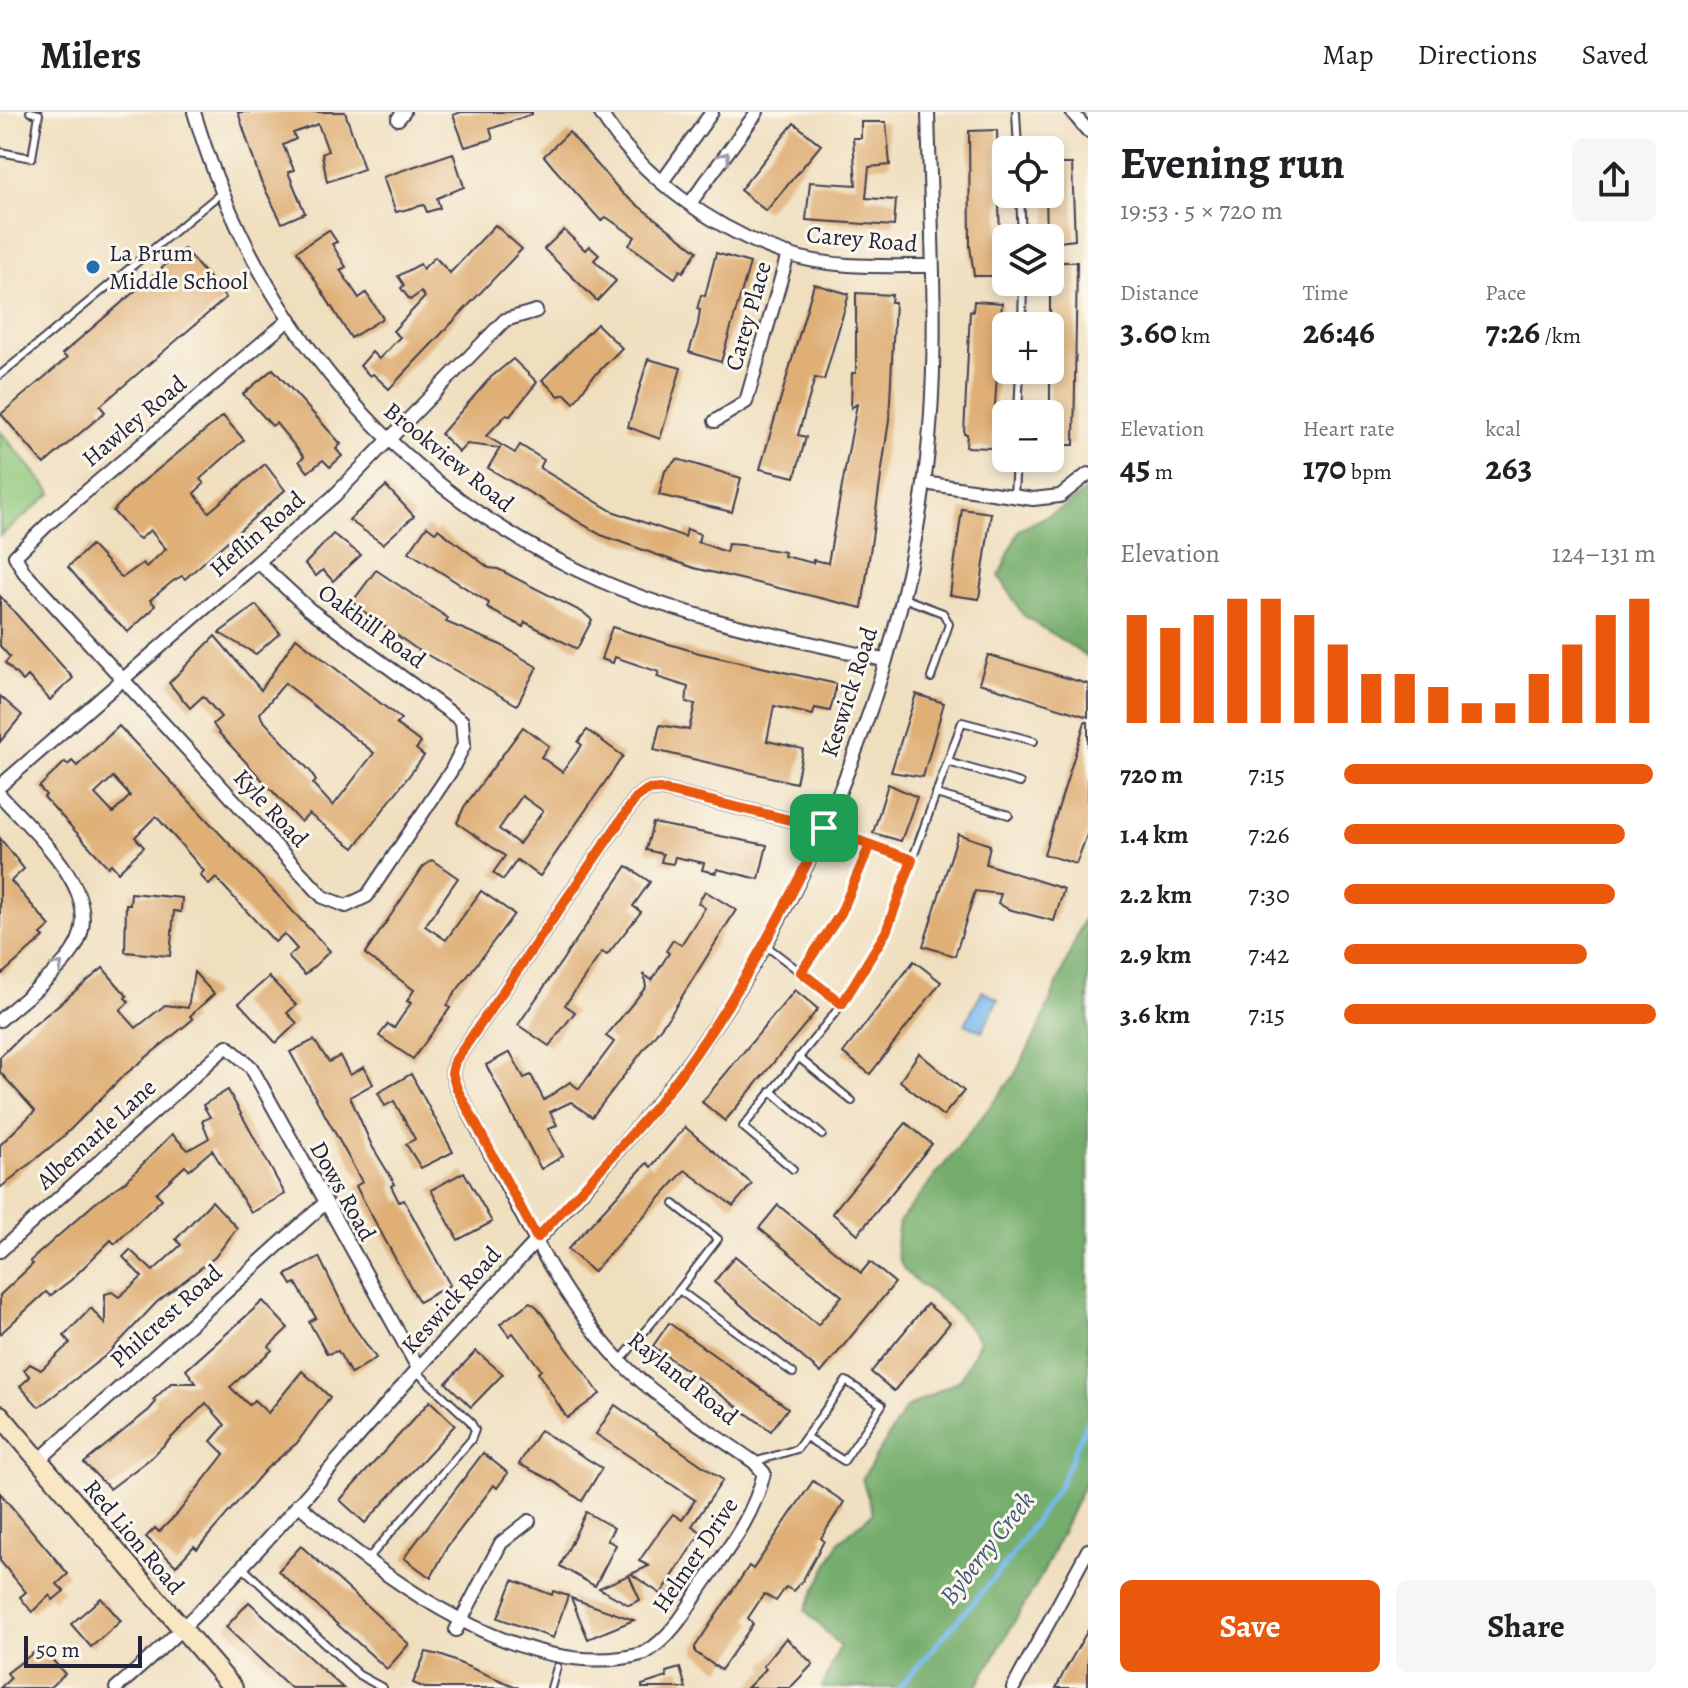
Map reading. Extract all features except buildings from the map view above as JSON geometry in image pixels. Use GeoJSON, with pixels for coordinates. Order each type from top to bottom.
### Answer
{"type":"FeatureCollection","features":[{"type":"Feature","properties":{"kind":"street","name":"Brookview Road"},"geometry":{"type":"LineString","coordinates":[[194,112],[221,193],[245,247],[290,319],[347,398],[389,442],[477,514],[600,580],[696,615],[883,660]]}},
{"type":"Feature","properties":{"kind":"street","name":"Carey Road"},"geometry":{"type":"LineString","coordinates":[[600,112],[632,153],[662,182],[747,237],[788,254],[874,266],[932,266]]}},
{"type":"Feature","properties":{"kind":"street"},"geometry":{"type":"LineString","coordinates":[[662,182],[712,112]]}},
{"type":"Feature","properties":{"kind":"street"},"geometry":{"type":"LineString","coordinates":[[691,202],[757,112]]}},
{"type":"Feature","properties":{"kind":"street","name":"Keswick Road"},"geometry":{"type":"LineString","coordinates":[[116,1688],[180,1629],[298,1504],[661,1099],[741,985],[765,944],[824,828],[858,740],[901,597],[924,483],[934,333],[928,112]]}},
{"type":"Feature","properties":{"kind":"street"},"geometry":{"type":"LineString","coordinates":[[1072,112],[1085,127]]}},
{"type":"Feature","properties":{"kind":"street","name":"Carey Place"},"geometry":{"type":"LineString","coordinates":[[715,421],[746,402],[788,254]]}},
{"type":"Feature","properties":{"kind":"street","name":"Heflin Road"},"geometry":{"type":"LineString","coordinates":[[0,786],[259,563],[389,442],[505,320],[536,311]]}},
{"type":"Feature","properties":{"kind":"street","name":"Hawley Road"},"geometry":{"type":"LineString","coordinates":[[18,562],[15,556],[49,523],[290,319]]}},
{"type":"Feature","properties":{"kind":"street"},"geometry":{"type":"LineString","coordinates":[[924,483],[1033,499],[1060,496],[1088,474]]}},
{"type":"Feature","properties":{"kind":"street","name":"Kyle Road"},"geometry":{"type":"LineString","coordinates":[[18,562],[123,681],[323,897],[346,906],[367,896],[451,771],[464,745],[462,721]]}},
{"type":"Feature","properties":{"kind":"street","name":"Oakhill Road"},"geometry":{"type":"LineString","coordinates":[[259,563],[309,609],[462,721]]}},
{"type":"Feature","properties":{"kind":"street","name":"Rayland Road"},"geometry":{"type":"LineString","coordinates":[[762,1478],[764,1473],[754,1462],[662,1396],[620,1361],[581,1313],[537,1238],[457,1089],[452,1073],[455,1061],[636,798],[647,790],[660,789],[824,828]]}},
{"type":"Feature","properties":{"kind":"street"},"geometry":{"type":"LineString","coordinates":[[0,795],[70,875],[83,901],[80,932],[67,959],[0,1020]]}},
{"type":"Feature","properties":{"kind":"street","name":"Dows Road"},"geometry":{"type":"LineString","coordinates":[[222,1051],[227,1046],[251,1067],[417,1370]]}},
{"type":"Feature","properties":{"kind":"street","name":"Albemarle Lane"},"geometry":{"type":"LineString","coordinates":[[0,1251],[222,1051]]}},
{"type":"Feature","properties":{"kind":"street","name":"Philcrest Road"},"geometry":{"type":"LineString","coordinates":[[38,1461],[324,1204]]}},
{"type":"Feature","properties":{"kind":"street","name":"Red Lion Road"},"geometry":{"type":"LineString","coordinates":[[0,1415],[233,1688]]}},
{"type":"Feature","properties":{"kind":"street","name":"Helmer Drive"},"geometry":{"type":"LineString","coordinates":[[298,1504],[364,1564],[418,1607],[456,1630],[489,1646],[557,1667],[594,1670],[620,1664],[651,1648],[678,1624],[755,1508],[762,1478]]}},
{"type":"Feature","properties":{"kind":"street"},"geometry":{"type":"LineString","coordinates":[[456,1630],[501,1543],[529,1521]]}},
{"type":"Feature","properties":{"kind":"street"},"geometry":{"type":"LineString","coordinates":[[1013,1688],[1088,1550]]}},
{"type":"Feature","properties":{"kind":"lane"},"geometry":{"type":"LineString","coordinates":[[0,152],[32,158],[39,114],[30,112]]}},
{"type":"Feature","properties":{"kind":"lane"},"geometry":{"type":"LineString","coordinates":[[1016,112],[1017,136]]}},
{"type":"Feature","properties":{"kind":"lane"},"geometry":{"type":"LineString","coordinates":[[0,375],[221,193]]}},
{"type":"Feature","properties":{"kind":"lane"},"geometry":{"type":"LineString","coordinates":[[1014,496],[1015,472]]}},
{"type":"Feature","properties":{"kind":"lane"},"geometry":{"type":"LineString","coordinates":[[901,597],[943,613],[949,624],[931,678]]}},
{"type":"Feature","properties":{"kind":"lane"},"geometry":{"type":"LineString","coordinates":[[793,1169],[743,1127],[842,1004],[886,932],[962,722],[1034,741]]}},
{"type":"Feature","properties":{"kind":"lane"},"geometry":{"type":"LineString","coordinates":[[948,762],[1020,783]]}},
{"type":"Feature","properties":{"kind":"lane"},"geometry":{"type":"LineString","coordinates":[[936,794],[1009,815]]}},
{"type":"Feature","properties":{"kind":"lane"},"geometry":{"type":"LineString","coordinates":[[824,828],[912,860]]}},
{"type":"Feature","properties":{"kind":"lane"},"geometry":{"type":"LineString","coordinates":[[801,972],[841,913],[870,845]]}},
{"type":"Feature","properties":{"kind":"lane"},"geometry":{"type":"LineString","coordinates":[[765,944],[842,1004]]}},
{"type":"Feature","properties":{"kind":"lane"},"geometry":{"type":"LineString","coordinates":[[798,1057],[852,1101]]}},
{"type":"Feature","properties":{"kind":"lane"},"geometry":{"type":"LineString","coordinates":[[771,1091],[822,1135]]}},
{"type":"Feature","properties":{"kind":"lane"},"geometry":{"type":"LineString","coordinates":[[620,1361],[718,1239],[674,1204]]}},
{"type":"Feature","properties":{"kind":"lane"},"geometry":{"type":"LineString","coordinates":[[679,1290],[793,1373]]}},
{"type":"Feature","properties":{"kind":"lane"},"geometry":{"type":"LineString","coordinates":[[364,1564],[471,1440],[475,1430],[470,1421],[417,1370]]}},
{"type":"Feature","properties":{"kind":"lane"},"geometry":{"type":"LineString","coordinates":[[754,1462],[797,1449],[846,1381],[882,1405],[844,1461],[806,1437]]}},
{"type":"Feature","properties":{"kind":"lane"},"geometry":{"type":"LineString","coordinates":[[241,1565],[359,1675],[383,1688]]}},
{"type":"Feature","properties":{"kind":"lane"},"geometry":{"type":"LineString","coordinates":[[551,1688],[557,1667]]}},
{"type":"Feature","properties":{"kind":"green space"},"geometry":{"type":"Polygon","coordinates":[[[0,431],[52,493],[0,536],[0,431]]]}},
{"type":"Feature","properties":{"kind":"green space"},"geometry":{"type":"Polygon","coordinates":[[[1088,489],[1088,657],[1023,615],[999,576],[1019,530],[1061,509],[1088,489]]]}},
{"type":"Feature","properties":{"kind":"green space"},"geometry":{"type":"Polygon","coordinates":[[[1088,909],[1088,1476],[1044,1571],[976,1688],[822,1688],[840,1646],[805,1610],[839,1542],[873,1513],[862,1479],[906,1408],[960,1380],[980,1341],[954,1311],[901,1265],[896,1240],[899,1222],[1014,1076],[1040,1026],[1088,909]]]}},
{"type":"Feature","properties":{"kind":"water"},"geometry":{"type":"Polygon","coordinates":[[[982,991],[998,999],[982,1032],[965,1024],[982,991]]]}},
{"type":"Feature","properties":{"kind":"waterway","name":"Byberry Creek"},"geometry":{"type":"LineString","coordinates":[[899,1688],[1005,1565],[1060,1485],[1088,1420]]}},
{"type":"Feature","properties":{"kind":"place","name":"La Brum Middle School"},"geometry":{"type":"Point","coordinates":[93,267]}},
{"type":"Feature","properties":{"kind":"route"},"geometry":{"type":"LineString","coordinates":[[824,828],[765,944],[707,1036],[661,1099],[609,1161],[537,1238],[457,1089],[452,1073],[455,1061],[636,798],[647,790],[660,789],[824,828],[870,845],[841,913],[801,972],[842,1004],[886,932],[912,860],[824,828]]}}]}
